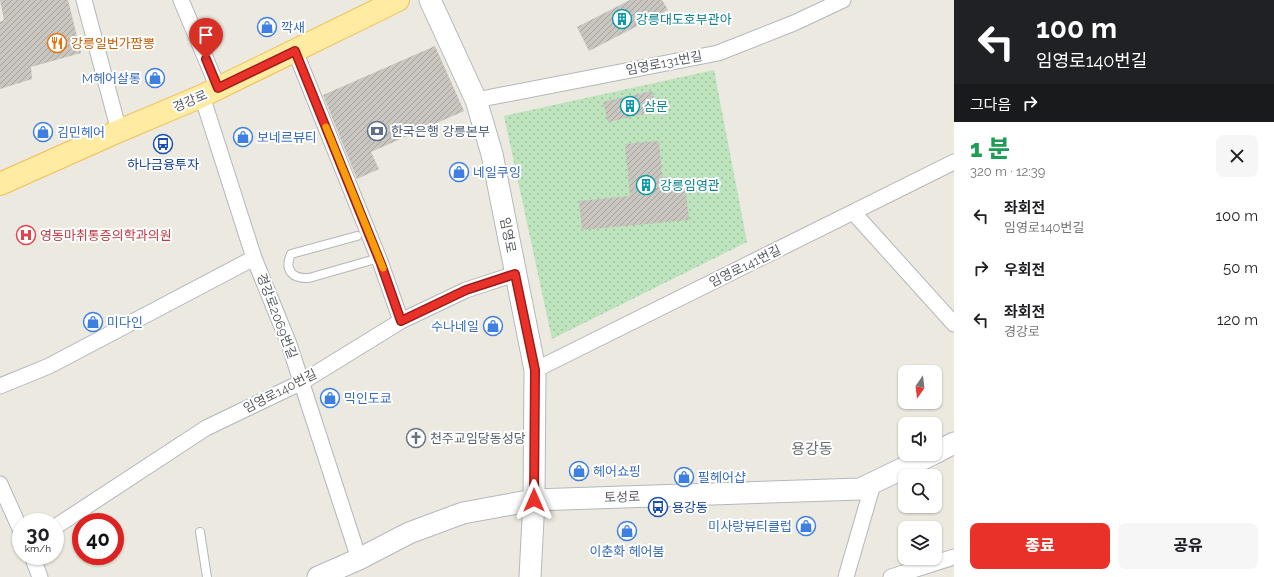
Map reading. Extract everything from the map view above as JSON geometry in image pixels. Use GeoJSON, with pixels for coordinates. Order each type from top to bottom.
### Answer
{"type":"FeatureCollection","features":[{"type":"Feature","properties":{"kind":"main road","name":"경강로"},"geometry":{"type":"LineString","coordinates":[[0,184],[210,92],[398,0]]}},
{"type":"Feature","properties":{"kind":"street"},"geometry":{"type":"LineString","coordinates":[[84,0],[119,131]]}},
{"type":"Feature","properties":{"kind":"street","name":"경강로2069번길"},"geometry":{"type":"LineString","coordinates":[[181,0],[210,92],[254,258],[290,344],[359,559]]}},
{"type":"Feature","properties":{"kind":"street","name":"임영로"},"geometry":{"type":"LineString","coordinates":[[430,0],[476,100],[492,154],[535,370],[534,500],[530,577]]}},
{"type":"Feature","properties":{"kind":"street","name":"임영로131번길"},"geometry":{"type":"LineString","coordinates":[[476,100],[718,53],[843,0]]}},
{"type":"Feature","properties":{"kind":"street"},"geometry":{"type":"LineString","coordinates":[[295,51],[379,258],[401,321]]}},
{"type":"Feature","properties":{"kind":"street","name":"임영로141번길"},"geometry":{"type":"LineString","coordinates":[[535,370],[954,162]]}},
{"type":"Feature","properties":{"kind":"street"},"geometry":{"type":"LineString","coordinates":[[853,212],[954,324]]}},
{"type":"Feature","properties":{"kind":"street"},"geometry":{"type":"LineString","coordinates":[[0,386],[49,366],[254,258]]}},
{"type":"Feature","properties":{"kind":"street","name":"임영로140번길"},"geometry":{"type":"LineString","coordinates":[[64,521],[206,428],[302,382],[401,321],[466,290],[515,274]]}},
{"type":"Feature","properties":{"kind":"street","name":"토성로"},"geometry":{"type":"LineString","coordinates":[[942,449],[954,443]]}},
{"type":"Feature","properties":{"kind":"street","name":"토성로"},"geometry":{"type":"LineString","coordinates":[[318,577],[359,559],[409,533],[463,513],[534,500],[860,490],[918,461]]}},
{"type":"Feature","properties":{"kind":"street"},"geometry":{"type":"LineString","coordinates":[[0,484],[13,513]]}},
{"type":"Feature","properties":{"kind":"street"},"geometry":{"type":"LineString","coordinates":[[846,577],[873,484]]}},
{"type":"Feature","properties":{"kind":"street"},"geometry":{"type":"LineString","coordinates":[[891,577],[954,557]]}},
{"type":"Feature","properties":{"kind":"street"},"geometry":{"type":"LineString","coordinates":[[35,565],[40,577]]}},
{"type":"Feature","properties":{"kind":"lane"},"geometry":{"type":"LineString","coordinates":[[357,236],[291,254],[287,262],[294,277],[299,279],[309,278],[379,258]]}},
{"type":"Feature","properties":{"kind":"lane"},"geometry":{"type":"LineString","coordinates":[[200,532],[207,577]]}},
{"type":"Feature","properties":{"kind":"green space"},"geometry":{"type":"Polygon","coordinates":[[[714,70],[747,242],[552,339],[504,116],[714,70]]]}},
{"type":"Feature","properties":{"kind":"building"},"geometry":{"type":"Polygon","coordinates":[[[0,0],[68,0],[81,53],[31,67],[32,79],[0,89],[0,22],[4,20],[0,0]]]}},
{"type":"Feature","properties":{"kind":"building","name":"강릉대도호부관아"},"geometry":{"type":"Polygon","coordinates":[[[630,0],[662,0],[668,10],[589,51],[577,27],[630,0]]]}},
{"type":"Feature","properties":{"kind":"building","name":"한국은행 강릉본부"},"geometry":{"type":"Polygon","coordinates":[[[435,46],[464,111],[371,152],[379,169],[357,179],[323,95],[435,46]]]}},
{"type":"Feature","properties":{"kind":"building","name":"삼문"},"geometry":{"type":"Polygon","coordinates":[[[652,91],[657,111],[608,122],[603,102],[652,91]]]}},
{"type":"Feature","properties":{"kind":"building","name":"강릉임영관"},"geometry":{"type":"Polygon","coordinates":[[[659,141],[663,186],[685,184],[689,220],[582,230],[579,201],[630,196],[625,144],[659,141]]]}},
{"type":"Feature","properties":{"kind":"slow traffic"},"geometry":{"type":"LineString","coordinates":[[326,127],[383,268]]}},
{"type":"Feature","properties":{"kind":"place","name":"강릉대도호부관아"},"geometry":{"type":"Point","coordinates":[622,19]}},
{"type":"Feature","properties":{"kind":"place","name":"깍새"},"geometry":{"type":"Point","coordinates":[267,27]}},
{"type":"Feature","properties":{"kind":"place","name":"강릉일번가짬뽕"},"geometry":{"type":"Point","coordinates":[57,43]}},
{"type":"Feature","properties":{"kind":"place","name":"M헤어살롱"},"geometry":{"type":"Point","coordinates":[155,78]}},
{"type":"Feature","properties":{"kind":"place","name":"삼문"},"geometry":{"type":"Point","coordinates":[630,106]}},
{"type":"Feature","properties":{"kind":"place","name":"한국은행 강릉본부"},"geometry":{"type":"Point","coordinates":[377,131]}},
{"type":"Feature","properties":{"kind":"place","name":"김민헤어"},"geometry":{"type":"Point","coordinates":[43,132]}},
{"type":"Feature","properties":{"kind":"place","name":"보네르뷰티"},"geometry":{"type":"Point","coordinates":[243,137]}},
{"type":"Feature","properties":{"kind":"place","name":"하나금융투자"},"geometry":{"type":"Point","coordinates":[163,144]}},
{"type":"Feature","properties":{"kind":"place","name":"네일쿠잉"},"geometry":{"type":"Point","coordinates":[459,172]}},
{"type":"Feature","properties":{"kind":"place","name":"강릉임영관"},"geometry":{"type":"Point","coordinates":[646,185]}},
{"type":"Feature","properties":{"kind":"place","name":"영동마취통증의학과의원"},"geometry":{"type":"Point","coordinates":[26,235]}},
{"type":"Feature","properties":{"kind":"place","name":"미다인"},"geometry":{"type":"Point","coordinates":[93,322]}},
{"type":"Feature","properties":{"kind":"place","name":"수나네일"},"geometry":{"type":"Point","coordinates":[493,326]}},
{"type":"Feature","properties":{"kind":"place","name":"믹인도쿄"},"geometry":{"type":"Point","coordinates":[330,398]}},
{"type":"Feature","properties":{"kind":"place","name":"천주교임당동성당"},"geometry":{"type":"Point","coordinates":[416,438]}},
{"type":"Feature","properties":{"kind":"place","name":"헤어쇼핑"},"geometry":{"type":"Point","coordinates":[579,471]}},
{"type":"Feature","properties":{"kind":"place","name":"필헤어샵"},"geometry":{"type":"Point","coordinates":[684,477]}},
{"type":"Feature","properties":{"kind":"place","name":"용강동"},"geometry":{"type":"Point","coordinates":[658,507]}},
{"type":"Feature","properties":{"kind":"place","name":"미사랑뷰티클럽"},"geometry":{"type":"Point","coordinates":[806,526]}},
{"type":"Feature","properties":{"kind":"place","name":"이춘화 헤어붐"},"geometry":{"type":"Point","coordinates":[627,531]}},
{"type":"Feature","properties":{"kind":"district","name":"용강동"},"geometry":{"type":"Point","coordinates":[812,449]}},
{"type":"Feature","properties":{"kind":"route"},"geometry":{"type":"LineString","coordinates":[[206,59],[218,88],[295,51],[381,264],[401,321],[466,290],[515,274],[535,370],[534,500]]}}]}
